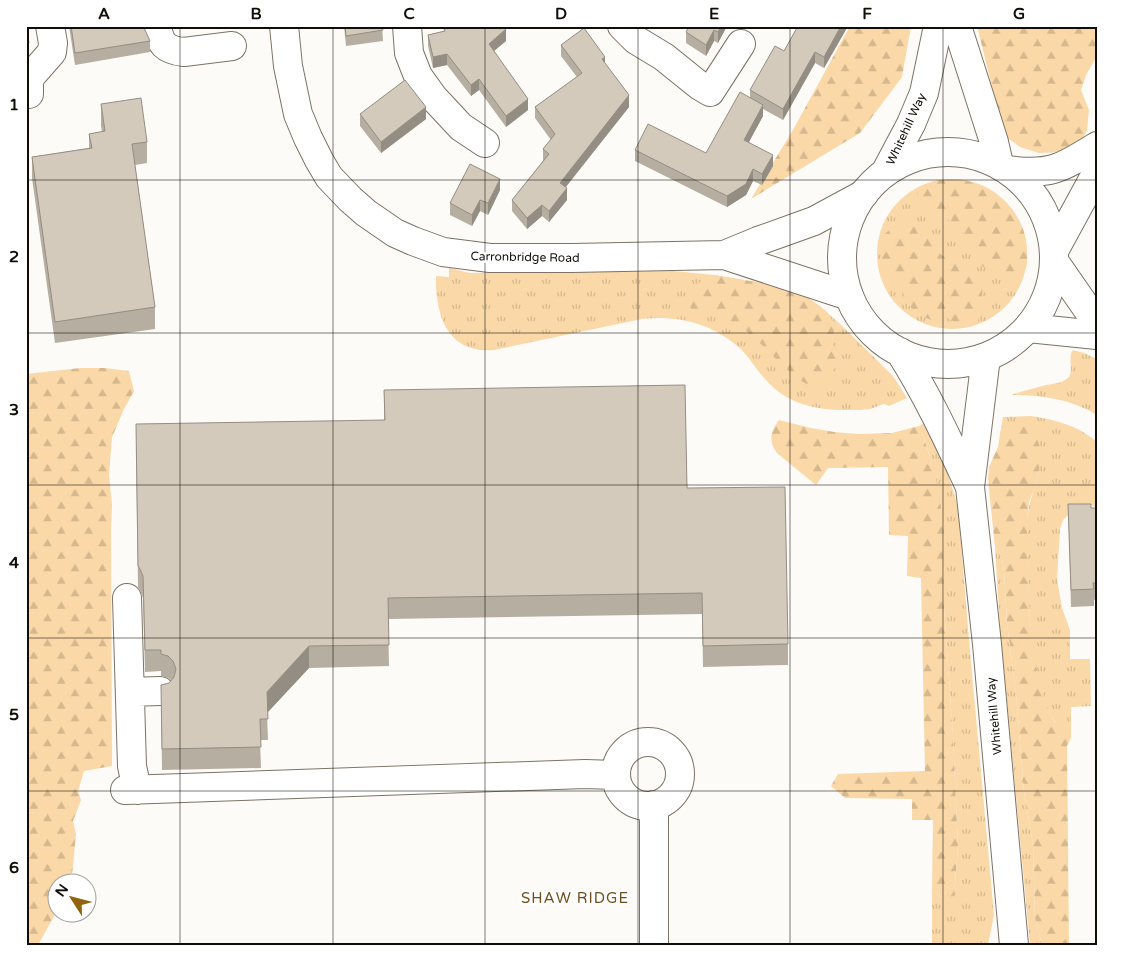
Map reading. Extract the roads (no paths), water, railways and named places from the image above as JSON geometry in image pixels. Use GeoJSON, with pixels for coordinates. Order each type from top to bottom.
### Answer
{"type":"FeatureCollection","features":[{"type":"Feature","properties":{"kind":"street"},"geometry":{"type":"LineString","coordinates":[[29,94],[31,76],[52,52],[53,43],[50,26]]}},
{"type":"Feature","properties":{"kind":"street"},"geometry":{"type":"LineString","coordinates":[[157,26],[159,37],[163,44],[177,51],[184,52],[232,46]]}},
{"type":"Feature","properties":{"kind":"street","name":"Carronbridge Road"},"geometry":{"type":"LineString","coordinates":[[284,26],[288,66],[298,114],[318,160],[329,177],[350,199],[366,213],[395,232],[427,247],[443,252],[490,258],[724,255],[849,296]]}},
{"type":"Feature","properties":{"kind":"street"},"geometry":{"type":"LineString","coordinates":[[407,26],[408,53],[418,76],[433,98],[461,127],[485,143]]}},
{"type":"Feature","properties":{"kind":"street"},"geometry":{"type":"LineString","coordinates":[[622,26],[636,40],[664,57],[710,92],[741,44]]}},
{"type":"Feature","properties":{"kind":"street","name":"Whitehill Way"},"geometry":{"type":"LineString","coordinates":[[885,173],[911,124],[924,93],[938,26]]}},
{"type":"Feature","properties":{"kind":"street"},"geometry":{"type":"LineString","coordinates":[[957,26],[994,142],[1004,167],[1034,195],[1050,227],[1054,272],[1049,292],[1040,311],[1019,337],[998,352],[969,362],[932,363],[900,352],[887,344],[870,329],[856,310],[844,279],[842,261],[843,243],[847,226],[854,209],[874,183],[898,165],[924,154],[937,152],[964,153],[1004,167],[1025,172],[1050,171],[1069,163],[1097,146]]}},
{"type":"Feature","properties":{"kind":"street"},"geometry":{"type":"LineString","coordinates":[[1054,256],[1097,172]]}},
{"type":"Feature","properties":{"kind":"street","name":"Carronbridge Road"},"geometry":{"type":"LineString","coordinates":[[724,255],[814,221],[864,194]]}},
{"type":"Feature","properties":{"kind":"street"},"geometry":{"type":"LineString","coordinates":[[1054,256],[1097,323]]}},
{"type":"Feature","properties":{"kind":"street"},"geometry":{"type":"LineString","coordinates":[[1028,328],[1097,335]]}},
{"type":"Feature","properties":{"kind":"street","name":"Whitehill Way"},"geometry":{"type":"LineString","coordinates":[[900,352],[930,402],[970,487]]}},
{"type":"Feature","properties":{"kind":"street","name":"Whitehill Way"},"geometry":{"type":"LineString","coordinates":[[986,357],[970,487],[987,644],[1014,945]]}},
{"type":"Feature","properties":{"kind":"street"},"geometry":{"type":"LineString","coordinates":[[127,598],[131,790],[585,774],[616,775]]}},
{"type":"Feature","properties":{"kind":"street"},"geometry":{"type":"LineString","coordinates":[[130,692],[160,691]]}},
{"type":"Feature","properties":{"kind":"street"},"geometry":{"type":"LineString","coordinates":[[653,742],[668,748],[678,760],[680,770],[680,780],[677,789],[664,802],[654,806],[640,805],[628,799],[620,788],[616,775],[617,767],[624,752],[637,743],[653,742]]}},
{"type":"Feature","properties":{"kind":"street"},"geometry":{"type":"LineString","coordinates":[[654,806],[654,945]]}},
{"type":"Feature","properties":{"kind":"street"},"geometry":{"type":"LineString","coordinates":[[1000,945],[1011,910]]}},
{"type":"Feature","properties":{"kind":"district","name":"SHAW RIDGE"},"geometry":{"type":"Point","coordinates":[575,898]}}]}
